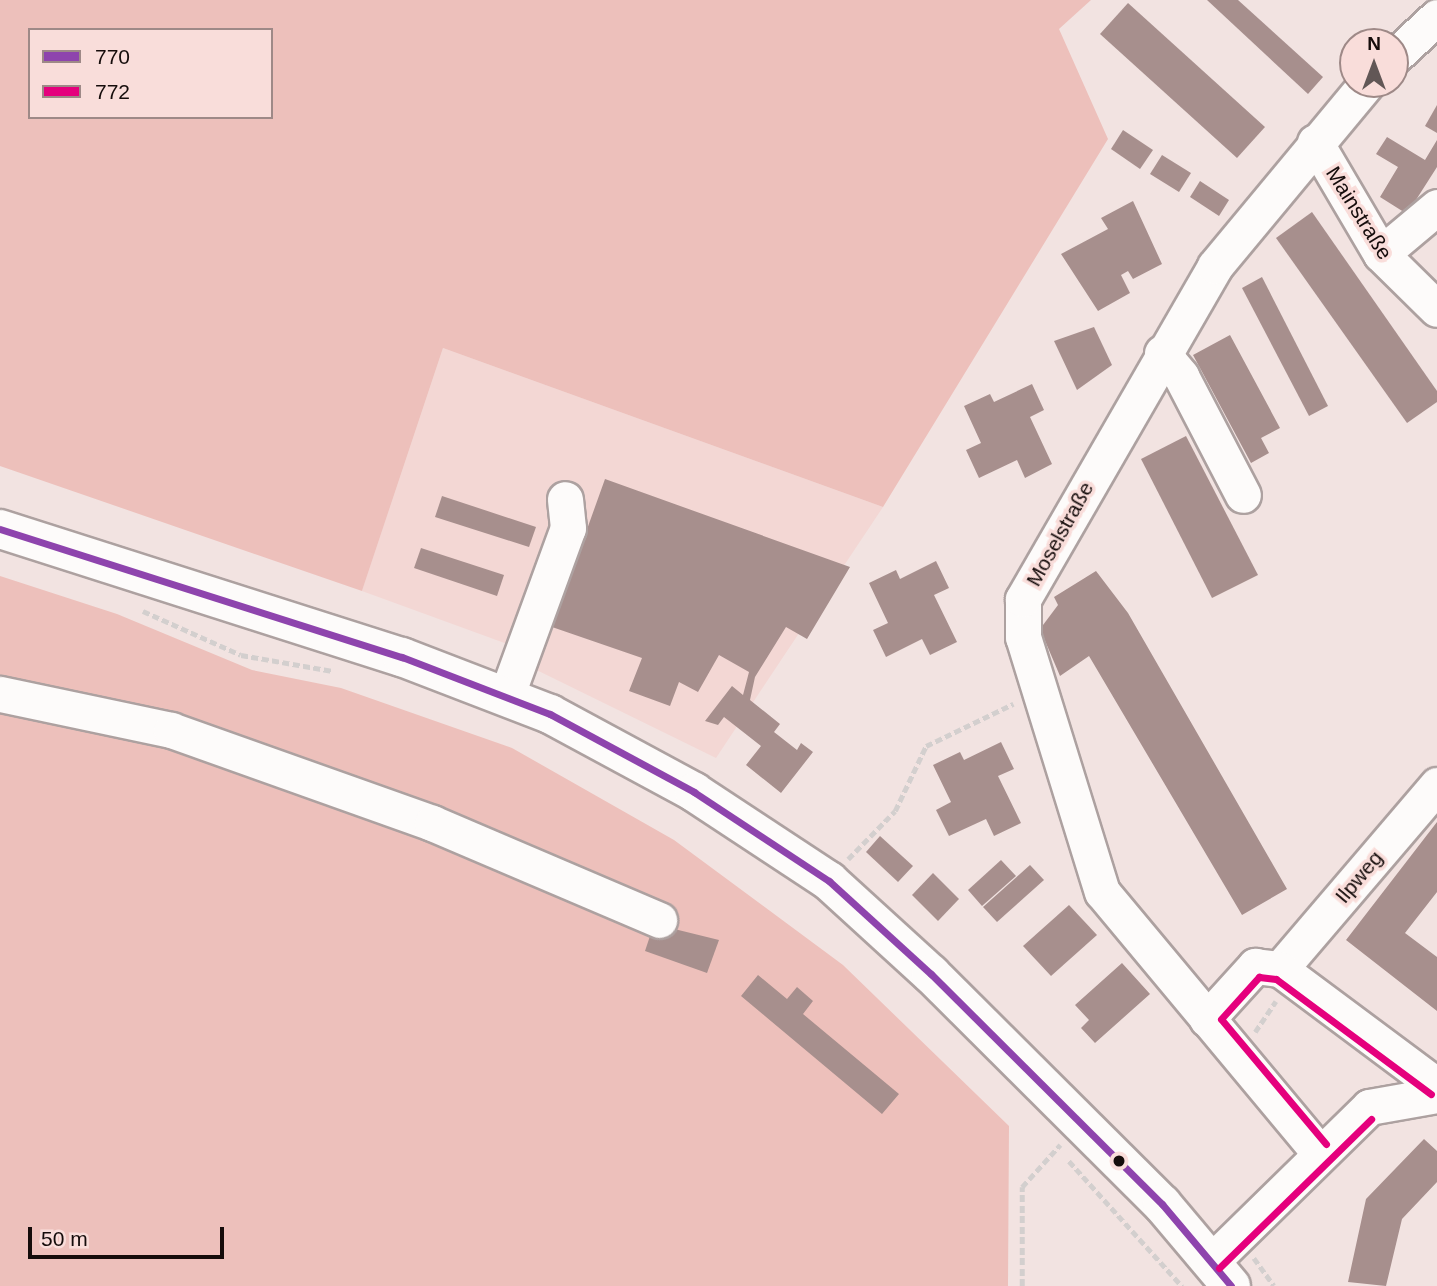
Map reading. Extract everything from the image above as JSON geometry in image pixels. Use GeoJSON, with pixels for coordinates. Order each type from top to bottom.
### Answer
{"type":"FeatureCollection","features":[{"type":"Feature","properties":{"kind":"main road"},"geometry":{"type":"LineString","coordinates":[[0,529],[402,657],[506,697],[694,792],[829,881],[1061,1135],[1221,1274]]}},
{"type":"Feature","properties":{"kind":"street"},"geometry":{"type":"LineString","coordinates":[[1409,43],[1437,17]]}},
{"type":"Feature","properties":{"kind":"street","name":"Moselstraße"},"geometry":{"type":"LineString","coordinates":[[1318,1151],[1102,892],[1042,690],[1023,637],[1023,599],[1162,353],[1215,266],[1354,98]]}},
{"type":"Feature","properties":{"kind":"street","name":"Mainstraße"},"geometry":{"type":"LineString","coordinates":[[1315,142],[1381,254],[1437,309]]}},
{"type":"Feature","properties":{"kind":"street"},"geometry":{"type":"LineString","coordinates":[[1381,254],[1437,207]]}},
{"type":"Feature","properties":{"kind":"street"},"geometry":{"type":"LineString","coordinates":[[1162,353],[1181,376],[1242,495]]}},
{"type":"Feature","properties":{"kind":"street"},"geometry":{"type":"LineString","coordinates":[[506,697],[568,528],[565,499]]}},
{"type":"Feature","properties":{"kind":"street"},"geometry":{"type":"LineString","coordinates":[[0,694],[171,730],[432,823],[659,920]]}},
{"type":"Feature","properties":{"kind":"street","name":"Ilpweg"},"geometry":{"type":"LineString","coordinates":[[1287,974],[1437,785]]}},
{"type":"Feature","properties":{"kind":"street"},"geometry":{"type":"LineString","coordinates":[[1207,1019],[1255,966],[1287,974],[1437,1086]]}},
{"type":"Feature","properties":{"kind":"street"},"geometry":{"type":"LineString","coordinates":[[1221,1274],[1318,1151],[1369,1107],[1437,1096]]}},
{"type":"Feature","properties":{"kind":"path"},"geometry":{"type":"LineString","coordinates":[[129,604],[241,655],[344,673]]}},
{"type":"Feature","properties":{"kind":"path"},"geometry":{"type":"LineString","coordinates":[[843,864],[895,811],[926,746],[1042,690]]}},
{"type":"Feature","properties":{"kind":"path"},"geometry":{"type":"LineString","coordinates":[[1240,1056],[1287,974]]}},
{"type":"Feature","properties":{"kind":"path"},"geometry":{"type":"LineString","coordinates":[[1023,1286],[1022,1187],[1061,1135],[1182,1286]]}},
{"type":"Feature","properties":{"kind":"shaded area"},"geometry":{"type":"Polygon","coordinates":[[[0,0],[1091,0],[1059,29],[1108,139],[883,507],[443,348],[362,591],[0,466],[0,0]]]}},
{"type":"Feature","properties":{"kind":"shaded area"},"geometry":{"type":"Polygon","coordinates":[[[443,348],[883,507],[716,758],[506,655],[510,645],[362,591],[443,348]]]}},
{"type":"Feature","properties":{"kind":"shaded area"},"geometry":{"type":"Polygon","coordinates":[[[0,576],[117,614],[252,670],[341,688],[512,748],[674,840],[843,965],[1009,1126],[1008,1286],[0,1286],[0,576]]]}},
{"type":"Feature","properties":{"kind":"building"},"geometry":{"type":"Polygon","coordinates":[[[1207,0],[1238,0],[1323,77],[1308,94],[1207,0]]]}},
{"type":"Feature","properties":{"kind":"building"},"geometry":{"type":"Polygon","coordinates":[[[1128,3],[1265,127],[1237,158],[1100,34],[1128,3]]]}},
{"type":"Feature","properties":{"kind":"building"},"geometry":{"type":"Polygon","coordinates":[[[1437,105],[1437,133],[1425,126],[1437,105]]]}},
{"type":"Feature","properties":{"kind":"building"},"geometry":{"type":"Polygon","coordinates":[[[1123,130],[1153,150],[1140,169],[1111,149],[1123,130]]]}},
{"type":"Feature","properties":{"kind":"building"},"geometry":{"type":"Polygon","coordinates":[[[1387,137],[1425,160],[1437,140],[1437,167],[1407,214],[1380,197],[1398,167],[1376,154],[1387,137]]]}},
{"type":"Feature","properties":{"kind":"building"},"geometry":{"type":"Polygon","coordinates":[[[1162,155],[1191,173],[1179,192],[1150,174],[1162,155]]]}},
{"type":"Feature","properties":{"kind":"building"},"geometry":{"type":"Polygon","coordinates":[[[1200,181],[1229,200],[1219,216],[1190,197],[1200,181]]]}},
{"type":"Feature","properties":{"kind":"building"},"geometry":{"type":"Polygon","coordinates":[[[1133,201],[1162,264],[1133,279],[1128,271],[1121,275],[1130,293],[1098,311],[1061,254],[1108,229],[1101,218],[1133,201]]]}},
{"type":"Feature","properties":{"kind":"building"},"geometry":{"type":"Polygon","coordinates":[[[1312,212],[1437,391],[1437,402],[1407,423],[1276,238],[1312,212]]]}},
{"type":"Feature","properties":{"kind":"building"},"geometry":{"type":"Polygon","coordinates":[[[1262,277],[1328,406],[1309,416],[1242,288],[1262,277]]]}},
{"type":"Feature","properties":{"kind":"building"},"geometry":{"type":"Polygon","coordinates":[[[1094,327],[1112,365],[1077,390],[1054,341],[1094,327]]]}},
{"type":"Feature","properties":{"kind":"building"},"geometry":{"type":"Polygon","coordinates":[[[1230,335],[1280,428],[1261,438],[1269,453],[1251,463],[1193,355],[1230,335]]]}},
{"type":"Feature","properties":{"kind":"building"},"geometry":{"type":"Polygon","coordinates":[[[1032,384],[1044,410],[1030,417],[1052,464],[1025,478],[1017,460],[979,478],[966,450],[981,443],[964,406],[990,394],[994,402],[1032,384]]]}},
{"type":"Feature","properties":{"kind":"building"},"geometry":{"type":"Polygon","coordinates":[[[1186,436],[1258,575],[1212,598],[1141,459],[1186,436]]]}},
{"type":"Feature","properties":{"kind":"building"},"geometry":{"type":"Polygon","coordinates":[[[605,479],[850,567],[807,639],[786,627],[755,677],[750,700],[780,724],[774,732],[797,750],[801,743],[813,752],[781,793],[746,765],[761,746],[724,717],[718,725],[705,721],[732,686],[743,695],[749,672],[719,655],[698,692],[679,682],[670,706],[629,691],[642,658],[552,627],[605,479]]]}},
{"type":"Feature","properties":{"kind":"building"},"geometry":{"type":"Polygon","coordinates":[[[442,496],[536,527],[529,547],[435,517],[442,496]]]}},
{"type":"Feature","properties":{"kind":"building"},"geometry":{"type":"Polygon","coordinates":[[[421,548],[504,575],[497,596],[414,568],[421,548]]]}},
{"type":"Feature","properties":{"kind":"building"},"geometry":{"type":"Polygon","coordinates":[[[936,561],[949,588],[934,595],[957,642],[930,655],[922,639],[886,657],[873,630],[888,623],[869,583],[896,570],[900,579],[936,561]]]}},
{"type":"Feature","properties":{"kind":"building"},"geometry":{"type":"Polygon","coordinates":[[[1096,571],[1128,613],[1287,889],[1242,915],[1089,656],[1060,676],[1040,629],[1058,605],[1054,597],[1096,571]]]}},
{"type":"Feature","properties":{"kind":"building"},"geometry":{"type":"Polygon","coordinates":[[[1001,742],[1014,769],[998,776],[1021,823],[994,836],[986,819],[949,836],[936,810],[951,802],[933,765],[960,752],[964,760],[1001,742]]]}},
{"type":"Feature","properties":{"kind":"building"},"geometry":{"type":"Polygon","coordinates":[[[1437,822],[1437,892],[1405,933],[1437,957],[1437,1011],[1346,940],[1437,822]]]}},
{"type":"Feature","properties":{"kind":"building"},"geometry":{"type":"Polygon","coordinates":[[[880,836],[913,866],[898,882],[866,852],[880,836]]]}},
{"type":"Feature","properties":{"kind":"building"},"geometry":{"type":"Polygon","coordinates":[[[1001,860],[1016,876],[982,906],[968,890],[1001,860]]]}},
{"type":"Feature","properties":{"kind":"building"},"geometry":{"type":"Polygon","coordinates":[[[1030,865],[1044,880],[997,922],[983,907],[1030,865]]]}},
{"type":"Feature","properties":{"kind":"building"},"geometry":{"type":"Polygon","coordinates":[[[933,873],[959,899],[938,921],[912,895],[933,873]]]}},
{"type":"Feature","properties":{"kind":"building"},"geometry":{"type":"Polygon","coordinates":[[[1069,905],[1097,935],[1051,976],[1023,946],[1069,905]]]}},
{"type":"Feature","properties":{"kind":"building"},"geometry":{"type":"Polygon","coordinates":[[[654,924],[719,940],[707,973],[645,951],[654,924]]]}},
{"type":"Feature","properties":{"kind":"building"},"geometry":{"type":"Polygon","coordinates":[[[1122,963],[1150,994],[1095,1043],[1081,1028],[1089,1020],[1075,1005],[1122,963]]]}},
{"type":"Feature","properties":{"kind":"building"},"geometry":{"type":"Polygon","coordinates":[[[758,975],[787,999],[797,987],[813,1001],[803,1014],[899,1094],[882,1114],[741,996],[758,975]]]}},
{"type":"Feature","properties":{"kind":"building"},"geometry":{"type":"Polygon","coordinates":[[[1424,1139],[1437,1151],[1437,1182],[1402,1219],[1386,1286],[1348,1282],[1366,1199],[1424,1139]]]}},
{"type":"Feature","properties":{"kind":"transit line","name":"770"},"geometry":{"type":"LineString","coordinates":[[0,529],[402,657],[550,714],[694,792],[829,881],[931,974],[1162,1204],[1231,1286]]}},
{"type":"Feature","properties":{"kind":"transit line","name":"772"},"geometry":{"type":"LineString","coordinates":[[1326,1144],[1221,1019],[1259,977],[1276,979],[1431,1094]]}},
{"type":"Feature","properties":{"kind":"transit line","name":"772"},"geometry":{"type":"LineString","coordinates":[[1219,1268],[1371,1119]]}}]}
